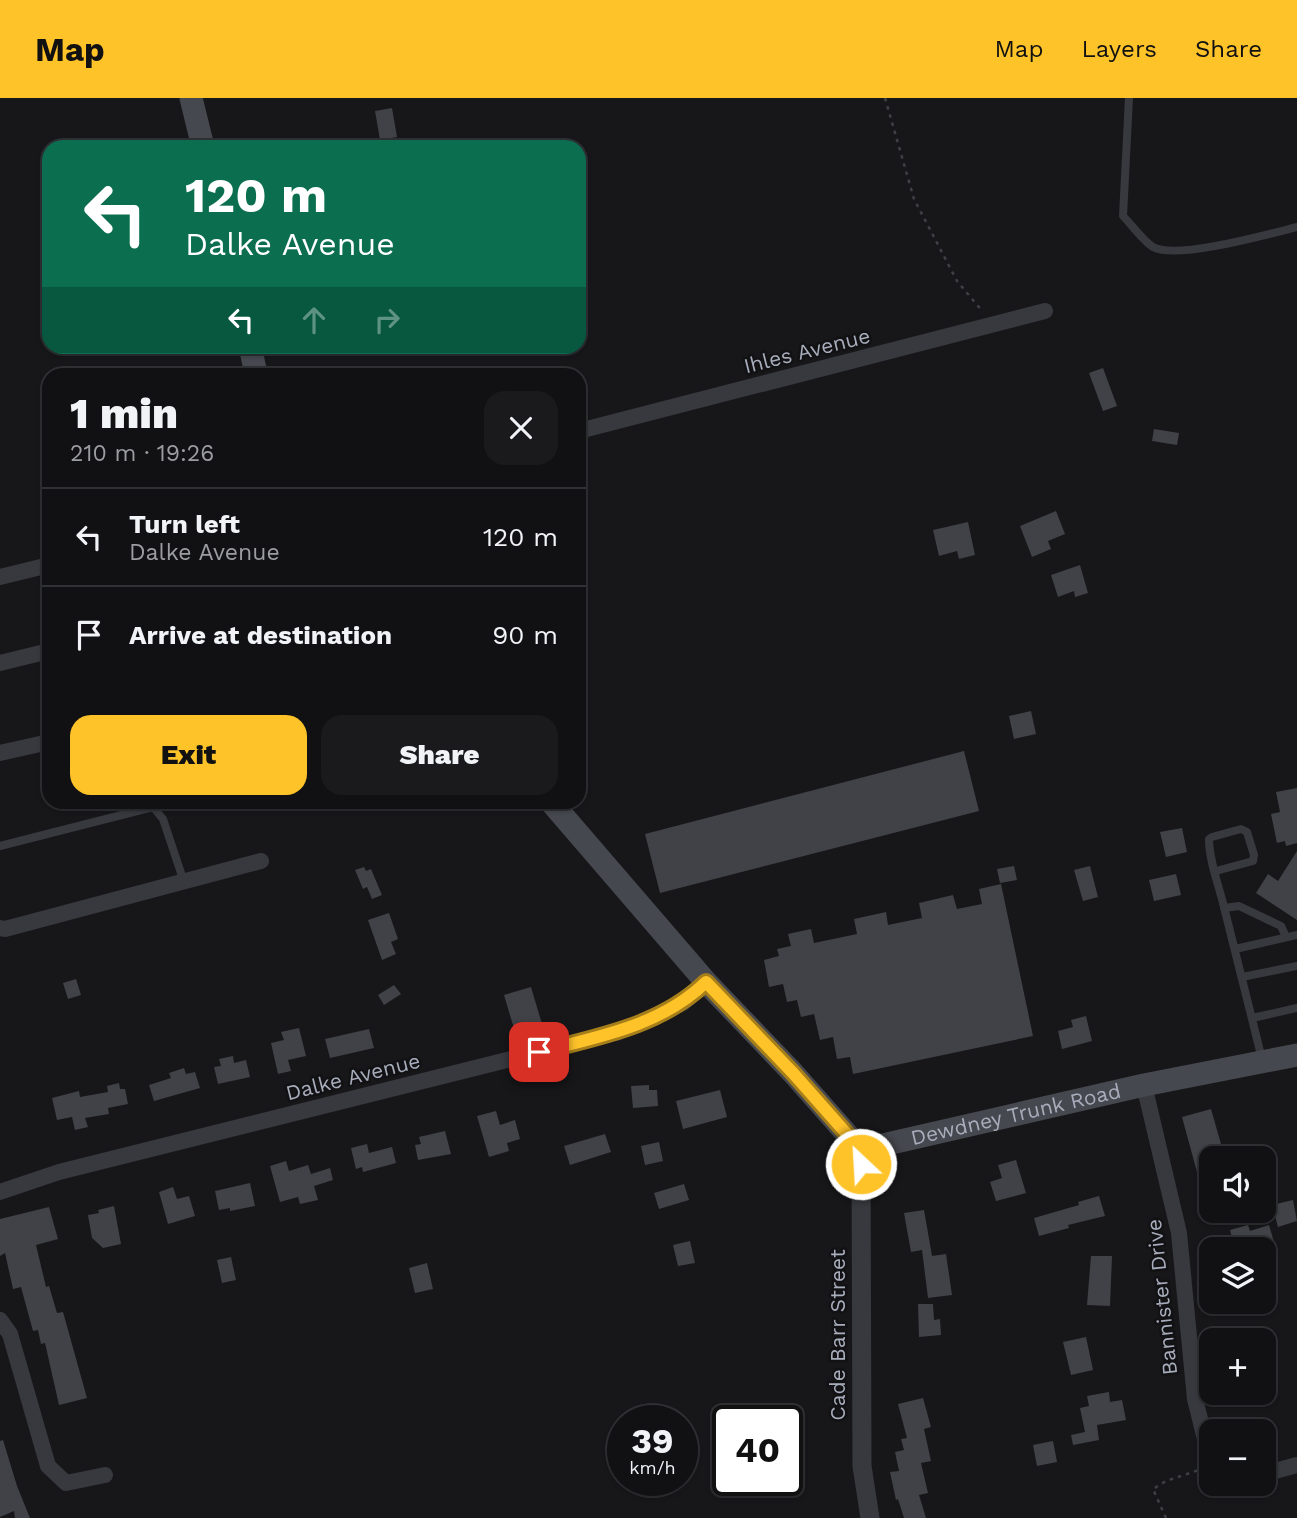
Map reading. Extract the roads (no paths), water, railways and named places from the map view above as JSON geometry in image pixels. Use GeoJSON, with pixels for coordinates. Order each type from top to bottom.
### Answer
{"type":"FeatureCollection","features":[{"type":"Feature","properties":{"kind":"main road"},"geometry":{"type":"LineString","coordinates":[[191,98],[201,140]]}},
{"type":"Feature","properties":{"kind":"main road"},"geometry":{"type":"LineString","coordinates":[[557,809],[706,982],[793,1073],[861,1150]]}},
{"type":"Feature","properties":{"kind":"main road","name":"Dewdney Trunk Road"},"geometry":{"type":"LineString","coordinates":[[861,1150],[1144,1085],[1297,1055]]}},
{"type":"Feature","properties":{"kind":"street","name":"Ihles Avenue"},"geometry":{"type":"LineString","coordinates":[[586,429],[1045,311]]}},
{"type":"Feature","properties":{"kind":"street"},"geometry":{"type":"LineString","coordinates":[[0,577],[42,567]]}},
{"type":"Feature","properties":{"kind":"street"},"geometry":{"type":"LineString","coordinates":[[0,663],[42,653]]}},
{"type":"Feature","properties":{"kind":"street"},"geometry":{"type":"LineString","coordinates":[[0,754],[42,744]]}},
{"type":"Feature","properties":{"kind":"street"},"geometry":{"type":"LineString","coordinates":[[0,928],[5,929],[261,861]]}},
{"type":"Feature","properties":{"kind":"street","name":"Dalke Avenue"},"geometry":{"type":"LineString","coordinates":[[0,1192],[59,1172],[619,1032],[683,1003],[706,982]]}},
{"type":"Feature","properties":{"kind":"street","name":"Bannister Drive"},"geometry":{"type":"LineString","coordinates":[[1144,1085],[1179,1233],[1195,1399],[1200,1419]]}},
{"type":"Feature","properties":{"kind":"street","name":"Cade Barr Street"},"geometry":{"type":"LineString","coordinates":[[861,1150],[862,1466],[870,1518]]}},
{"type":"Feature","properties":{"kind":"street"},"geometry":{"type":"LineString","coordinates":[[0,1320],[10,1334],[47,1466],[66,1483],[105,1475]]}},
{"type":"Feature","properties":{"kind":"street"},"geometry":{"type":"LineString","coordinates":[[1276,1471],[1297,1465]]}},
{"type":"Feature","properties":{"kind":"lane"},"geometry":{"type":"LineString","coordinates":[[1129,98],[1123,216],[1153,247],[1176,252],[1297,227]]}},
{"type":"Feature","properties":{"kind":"lane"},"geometry":{"type":"LineString","coordinates":[[0,846],[145,809]]}},
{"type":"Feature","properties":{"kind":"lane"},"geometry":{"type":"LineString","coordinates":[[155,809],[163,819],[184,882]]}},
{"type":"Feature","properties":{"kind":"lane"},"geometry":{"type":"LineString","coordinates":[[1216,871],[1253,861],[1254,855],[1244,830],[1209,839],[1224,908],[1262,1062]]}},
{"type":"Feature","properties":{"kind":"lane"},"geometry":{"type":"LineString","coordinates":[[1224,908],[1239,906],[1281,926],[1286,937]]}},
{"type":"Feature","properties":{"kind":"lane"},"geometry":{"type":"LineString","coordinates":[[1235,949],[1297,935]]}},
{"type":"Feature","properties":{"kind":"lane"},"geometry":{"type":"LineString","coordinates":[[1242,978],[1297,966]]}},
{"type":"Feature","properties":{"kind":"lane"},"geometry":{"type":"LineString","coordinates":[[1252,1018],[1297,1008]]}}]}
